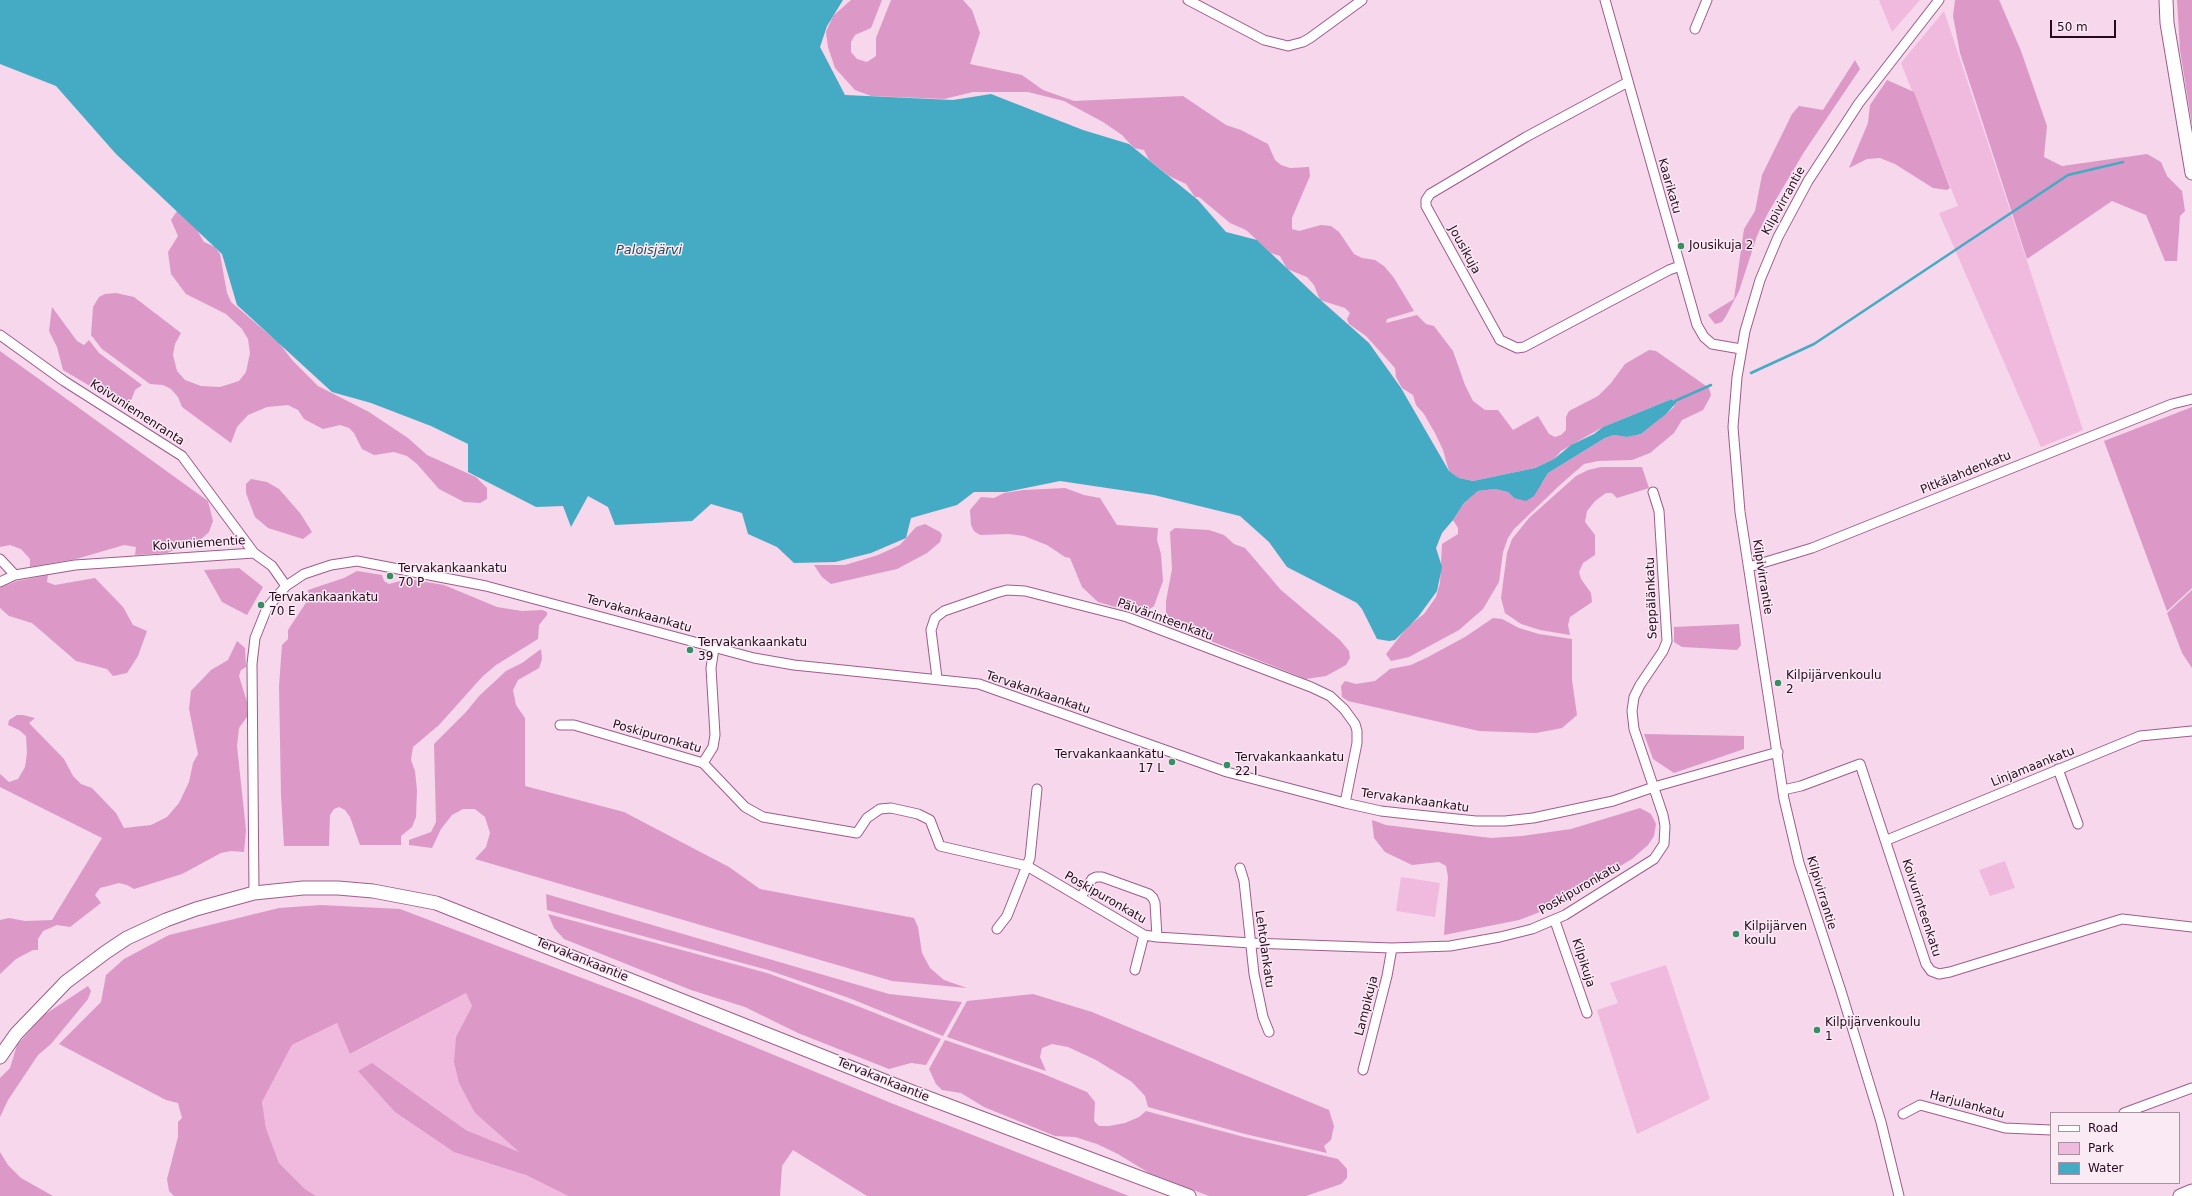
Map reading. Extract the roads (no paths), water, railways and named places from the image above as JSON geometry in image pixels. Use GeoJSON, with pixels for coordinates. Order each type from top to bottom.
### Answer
{"type":"FeatureCollection","features":[{"type":"Feature","properties":{"kind":"street"},"geometry":{"type":"LineString","coordinates":[[1188,0],[1264,40],[1288,46],[1307,40],[1362,0]]}},
{"type":"Feature","properties":{"kind":"street","name":"Kaarikatu"},"geometry":{"type":"LineString","coordinates":[[1604,0],[1694,317],[1704,337],[1718,346],[1741,349]]}},
{"type":"Feature","properties":{"kind":"street"},"geometry":{"type":"LineString","coordinates":[[1695,29],[1707,0]]}},
{"type":"Feature","properties":{"kind":"street","name":"Kilpivirrantie"},"geometry":{"type":"LineString","coordinates":[[1899,1196],[1881,1122],[1841,991],[1799,863],[1783,790],[1740,512],[1733,427],[1737,377],[1744,331],[1760,280],[1778,237],[1799,196],[1859,103],[1939,0]]}},
{"type":"Feature","properties":{"kind":"street"},"geometry":{"type":"LineString","coordinates":[[2166,0],[2167,23],[2192,173]]}},
{"type":"Feature","properties":{"kind":"street","name":"Jousikuja"},"geometry":{"type":"LineString","coordinates":[[1628,82],[1526,137],[1430,194],[1426,200],[1426,206],[1500,340],[1517,348],[1524,347],[1669,270],[1680,266]]}},
{"type":"Feature","properties":{"kind":"street","name":"Koivuniemenranta"},"geometry":{"type":"LineString","coordinates":[[0,335],[64,381],[182,456],[254,553]]}},
{"type":"Feature","properties":{"kind":"street","name":"Pitkälahdenkatu"},"geometry":{"type":"LineString","coordinates":[[1749,567],[1812,548],[2172,404],[2192,399]]}},
{"type":"Feature","properties":{"kind":"street","name":"Seppälänkatu"},"geometry":{"type":"LineString","coordinates":[[1653,492],[1659,511],[1667,641],[1663,651],[1640,685],[1634,697],[1632,711],[1634,729],[1654,787]]}},
{"type":"Feature","properties":{"kind":"street","name":"Koivuniementie"},"geometry":{"type":"LineString","coordinates":[[0,582],[15,575],[75,565],[254,553],[272,566],[286,586]]}},
{"type":"Feature","properties":{"kind":"street"},"geometry":{"type":"LineString","coordinates":[[0,559],[15,575]]}},
{"type":"Feature","properties":{"kind":"street","name":"Tervakankaankatu"},"geometry":{"type":"LineString","coordinates":[[286,586],[304,574],[331,565],[357,561],[486,586],[602,616],[714,648],[794,665],[937,678],[979,684],[1227,772],[1381,811],[1476,821],[1505,821],[1588,807],[1778,752]]}},
{"type":"Feature","properties":{"kind":"street"},"geometry":{"type":"LineString","coordinates":[[254,893],[252,664],[255,638],[267,608],[286,586]]}},
{"type":"Feature","properties":{"kind":"street","name":"Päivärinteenkatu"},"geometry":{"type":"LineString","coordinates":[[937,678],[931,630],[935,618],[944,611],[996,592],[1007,590],[1025,591],[1127,617],[1311,687],[1330,696],[1351,718],[1357,731],[1357,743],[1346,803]]}},
{"type":"Feature","properties":{"kind":"street"},"geometry":{"type":"LineString","coordinates":[[703,763],[713,747],[715,735],[711,668],[714,648]]}},
{"type":"Feature","properties":{"kind":"street","name":"Poskipuronkatu"},"geometry":{"type":"LineString","coordinates":[[560,725],[574,725],[703,763],[745,807],[764,817],[857,833],[871,814],[880,809],[891,808],[918,814],[928,818],[940,846],[1027,866],[1144,935],[1251,943],[1392,948],[1450,946],[1526,931],[1555,921],[1640,869],[1654,859],[1662,850],[1665,826],[1654,787]]}},
{"type":"Feature","properties":{"kind":"street","name":"Linjamaankatu"},"geometry":{"type":"LineString","coordinates":[[1886,840],[2140,736],[2192,731]]}},
{"type":"Feature","properties":{"kind":"street","name":"Koivurinteenkatu"},"geometry":{"type":"LineString","coordinates":[[1783,790],[1801,786],[1860,764],[1926,964],[1931,971],[1939,974],[1950,972],[2122,919],[2192,928]]}},
{"type":"Feature","properties":{"kind":"street"},"geometry":{"type":"LineString","coordinates":[[2058,770],[2078,824]]}},
{"type":"Feature","properties":{"kind":"street"},"geometry":{"type":"LineString","coordinates":[[997,929],[1007,916],[1030,858],[1037,789]]}},
{"type":"Feature","properties":{"kind":"street","name":"Lehtolankatu"},"geometry":{"type":"LineString","coordinates":[[1240,868],[1244,881],[1251,943],[1263,1017],[1269,1032]]}},
{"type":"Feature","properties":{"kind":"street"},"geometry":{"type":"LineString","coordinates":[[1081,897],[1092,879],[1096,877],[1102,877],[1149,894],[1153,898],[1155,904],[1157,937]]}},
{"type":"Feature","properties":{"kind":"street","name":"Tervakankaantie"},"geometry":{"type":"LineString","coordinates":[[0,1057],[16,1034],[40,1007],[66,982],[127,938],[166,920],[196,909],[254,893],[303,888],[338,888],[373,891],[436,903],[915,1093],[1188,1196]]}},
{"type":"Feature","properties":{"kind":"street","name":"Kilpikuja"},"geometry":{"type":"LineString","coordinates":[[1555,921],[1587,1013]]}},
{"type":"Feature","properties":{"kind":"street"},"geometry":{"type":"LineString","coordinates":[[1135,970],[1144,935]]}},
{"type":"Feature","properties":{"kind":"street","name":"Lampikuja"},"geometry":{"type":"LineString","coordinates":[[1363,1070],[1387,976],[1392,948]]}},
{"type":"Feature","properties":{"kind":"street"},"geometry":{"type":"LineString","coordinates":[[2127,1112],[2192,1088]]}},
{"type":"Feature","properties":{"kind":"street","name":"Harjulankatu"},"geometry":{"type":"LineString","coordinates":[[1903,1114],[1920,1104],[2005,1128],[2050,1130]]}},
{"type":"Feature","properties":{"kind":"street"},"geometry":{"type":"LineString","coordinates":[[2180,1196],[2192,1191]]}},
{"type":"Feature","properties":{"kind":"water","name":"Paloisjärvi"},"geometry":{"type":"Polygon","coordinates":[[[0,0],[843,0],[827,26],[820,47],[845,95],[953,100],[991,94],[1083,130],[1129,144],[1198,200],[1226,232],[1257,240],[1316,296],[1369,343],[1401,388],[1449,471],[1459,478],[1473,481],[1535,468],[1554,459],[1571,445],[1594,434],[1603,427],[1672,399],[1676,403],[1666,414],[1641,434],[1627,437],[1614,435],[1605,438],[1548,473],[1534,496],[1526,501],[1514,498],[1508,492],[1495,489],[1478,491],[1464,503],[1442,533],[1436,548],[1442,567],[1437,591],[1418,617],[1395,640],[1389,641],[1377,639],[1362,609],[1357,603],[1287,567],[1269,542],[1240,516],[1154,495],[1060,481],[1006,492],[974,492],[957,505],[911,518],[906,538],[871,553],[835,562],[794,563],[777,547],[748,534],[742,513],[711,504],[692,521],[615,525],[608,507],[588,496],[571,527],[563,506],[536,507],[468,472],[468,444],[431,426],[371,403],[332,392],[237,305],[222,254],[116,154],[56,86],[0,64],[0,0]]]}},
{"type":"Feature","properties":{"kind":"waterway"},"geometry":{"type":"LineString","coordinates":[[1751,373],[1814,344],[2068,175],[2123,162]]}},
{"type":"Feature","properties":{"kind":"waterway"},"geometry":{"type":"LineString","coordinates":[[1675,401],[1711,385]]}},
{"type":"Feature","properties":{"kind":"place","name":"Jousikuja 2"},"geometry":{"type":"Point","coordinates":[1681,246]}},
{"type":"Feature","properties":{"kind":"place","name":"Tervakankaankatu 70 P"},"geometry":{"type":"Point","coordinates":[390,576]}},
{"type":"Feature","properties":{"kind":"place","name":"Tervakankaankatu 70 E"},"geometry":{"type":"Point","coordinates":[261,605]}},
{"type":"Feature","properties":{"kind":"place","name":"Tervakankaankatu 39"},"geometry":{"type":"Point","coordinates":[690,650]}},
{"type":"Feature","properties":{"kind":"place","name":"Kilpijärvenkoulu 2"},"geometry":{"type":"Point","coordinates":[1778,683]}},
{"type":"Feature","properties":{"kind":"place","name":"Tervakankaankatu 17 L"},"geometry":{"type":"Point","coordinates":[1172,762]}},
{"type":"Feature","properties":{"kind":"place","name":"Tervakankaankatu 22 I"},"geometry":{"type":"Point","coordinates":[1227,765]}},
{"type":"Feature","properties":{"kind":"place","name":"Kilpijärven koulu"},"geometry":{"type":"Point","coordinates":[1736,934]}},
{"type":"Feature","properties":{"kind":"place","name":"Kilpijärvenkoulu 1"},"geometry":{"type":"Point","coordinates":[1817,1030]}}]}
